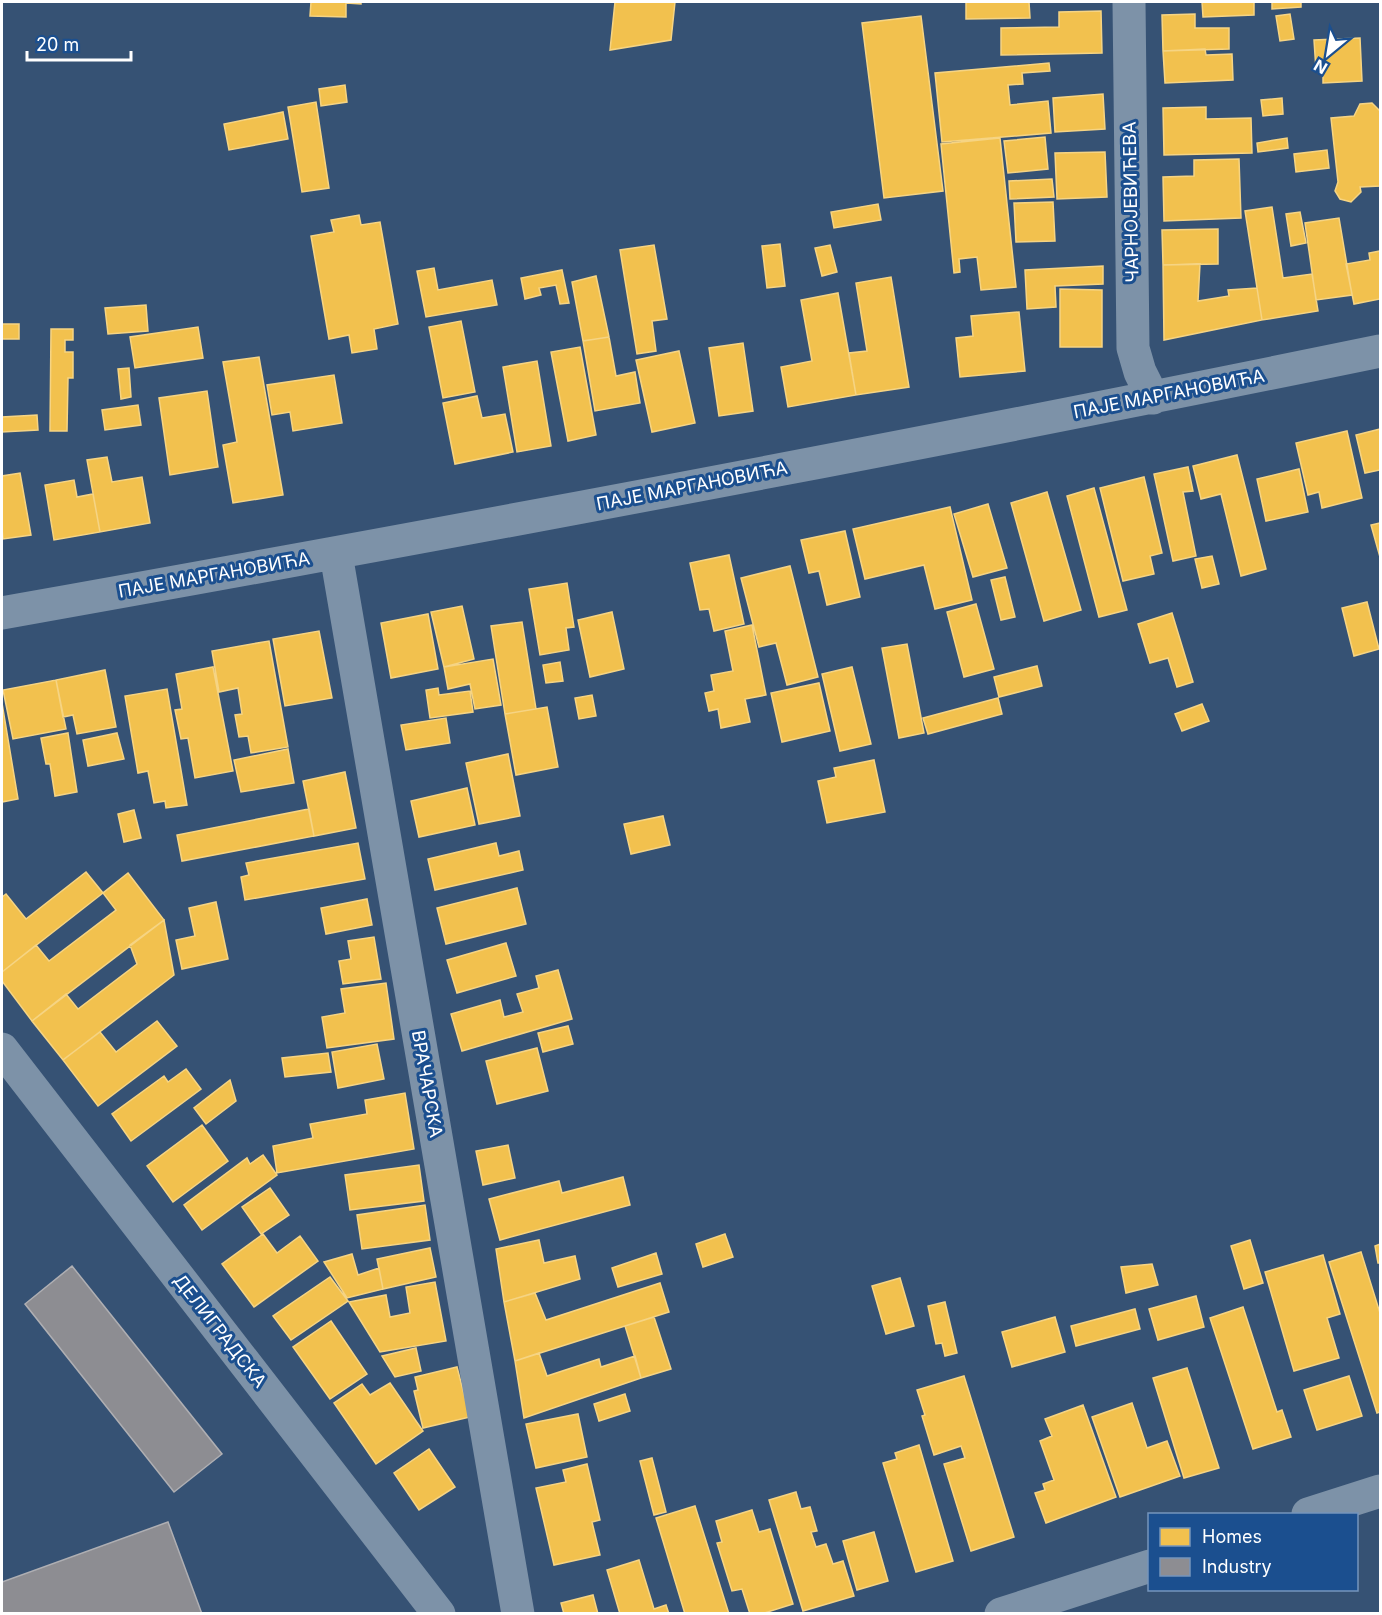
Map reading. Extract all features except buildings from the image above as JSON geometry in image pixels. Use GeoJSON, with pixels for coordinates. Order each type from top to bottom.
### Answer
{"type":"FeatureCollection","features":[{"type":"Feature","properties":{"kind":"street","name":"ЧАРНОЈЕВИЋЕВА"},"geometry":{"type":"LineString","coordinates":[[1129,2],[1133,348],[1143,379],[1153,398]]}},
{"type":"Feature","properties":{"kind":"street","name":"ПАЈЕ МАРГАНОВИЋА"},"geometry":{"type":"LineString","coordinates":[[2,613],[336,554],[1153,398],[1380,351]]}},
{"type":"Feature","properties":{"kind":"street","name":"ВРАЧАРСКА"},"geometry":{"type":"LineString","coordinates":[[336,554],[518,1614]]}},
{"type":"Feature","properties":{"kind":"street","name":"ДЕЛИГРАДСКА"},"geometry":{"type":"LineString","coordinates":[[2,1049],[439,1614]]}},
{"type":"Feature","properties":{"kind":"street"},"geometry":{"type":"LineString","coordinates":[[1314,1513],[1380,1491]]}},
{"type":"Feature","properties":{"kind":"street"},"geometry":{"type":"LineString","coordinates":[[1001,1614],[1148,1566]]}}]}
